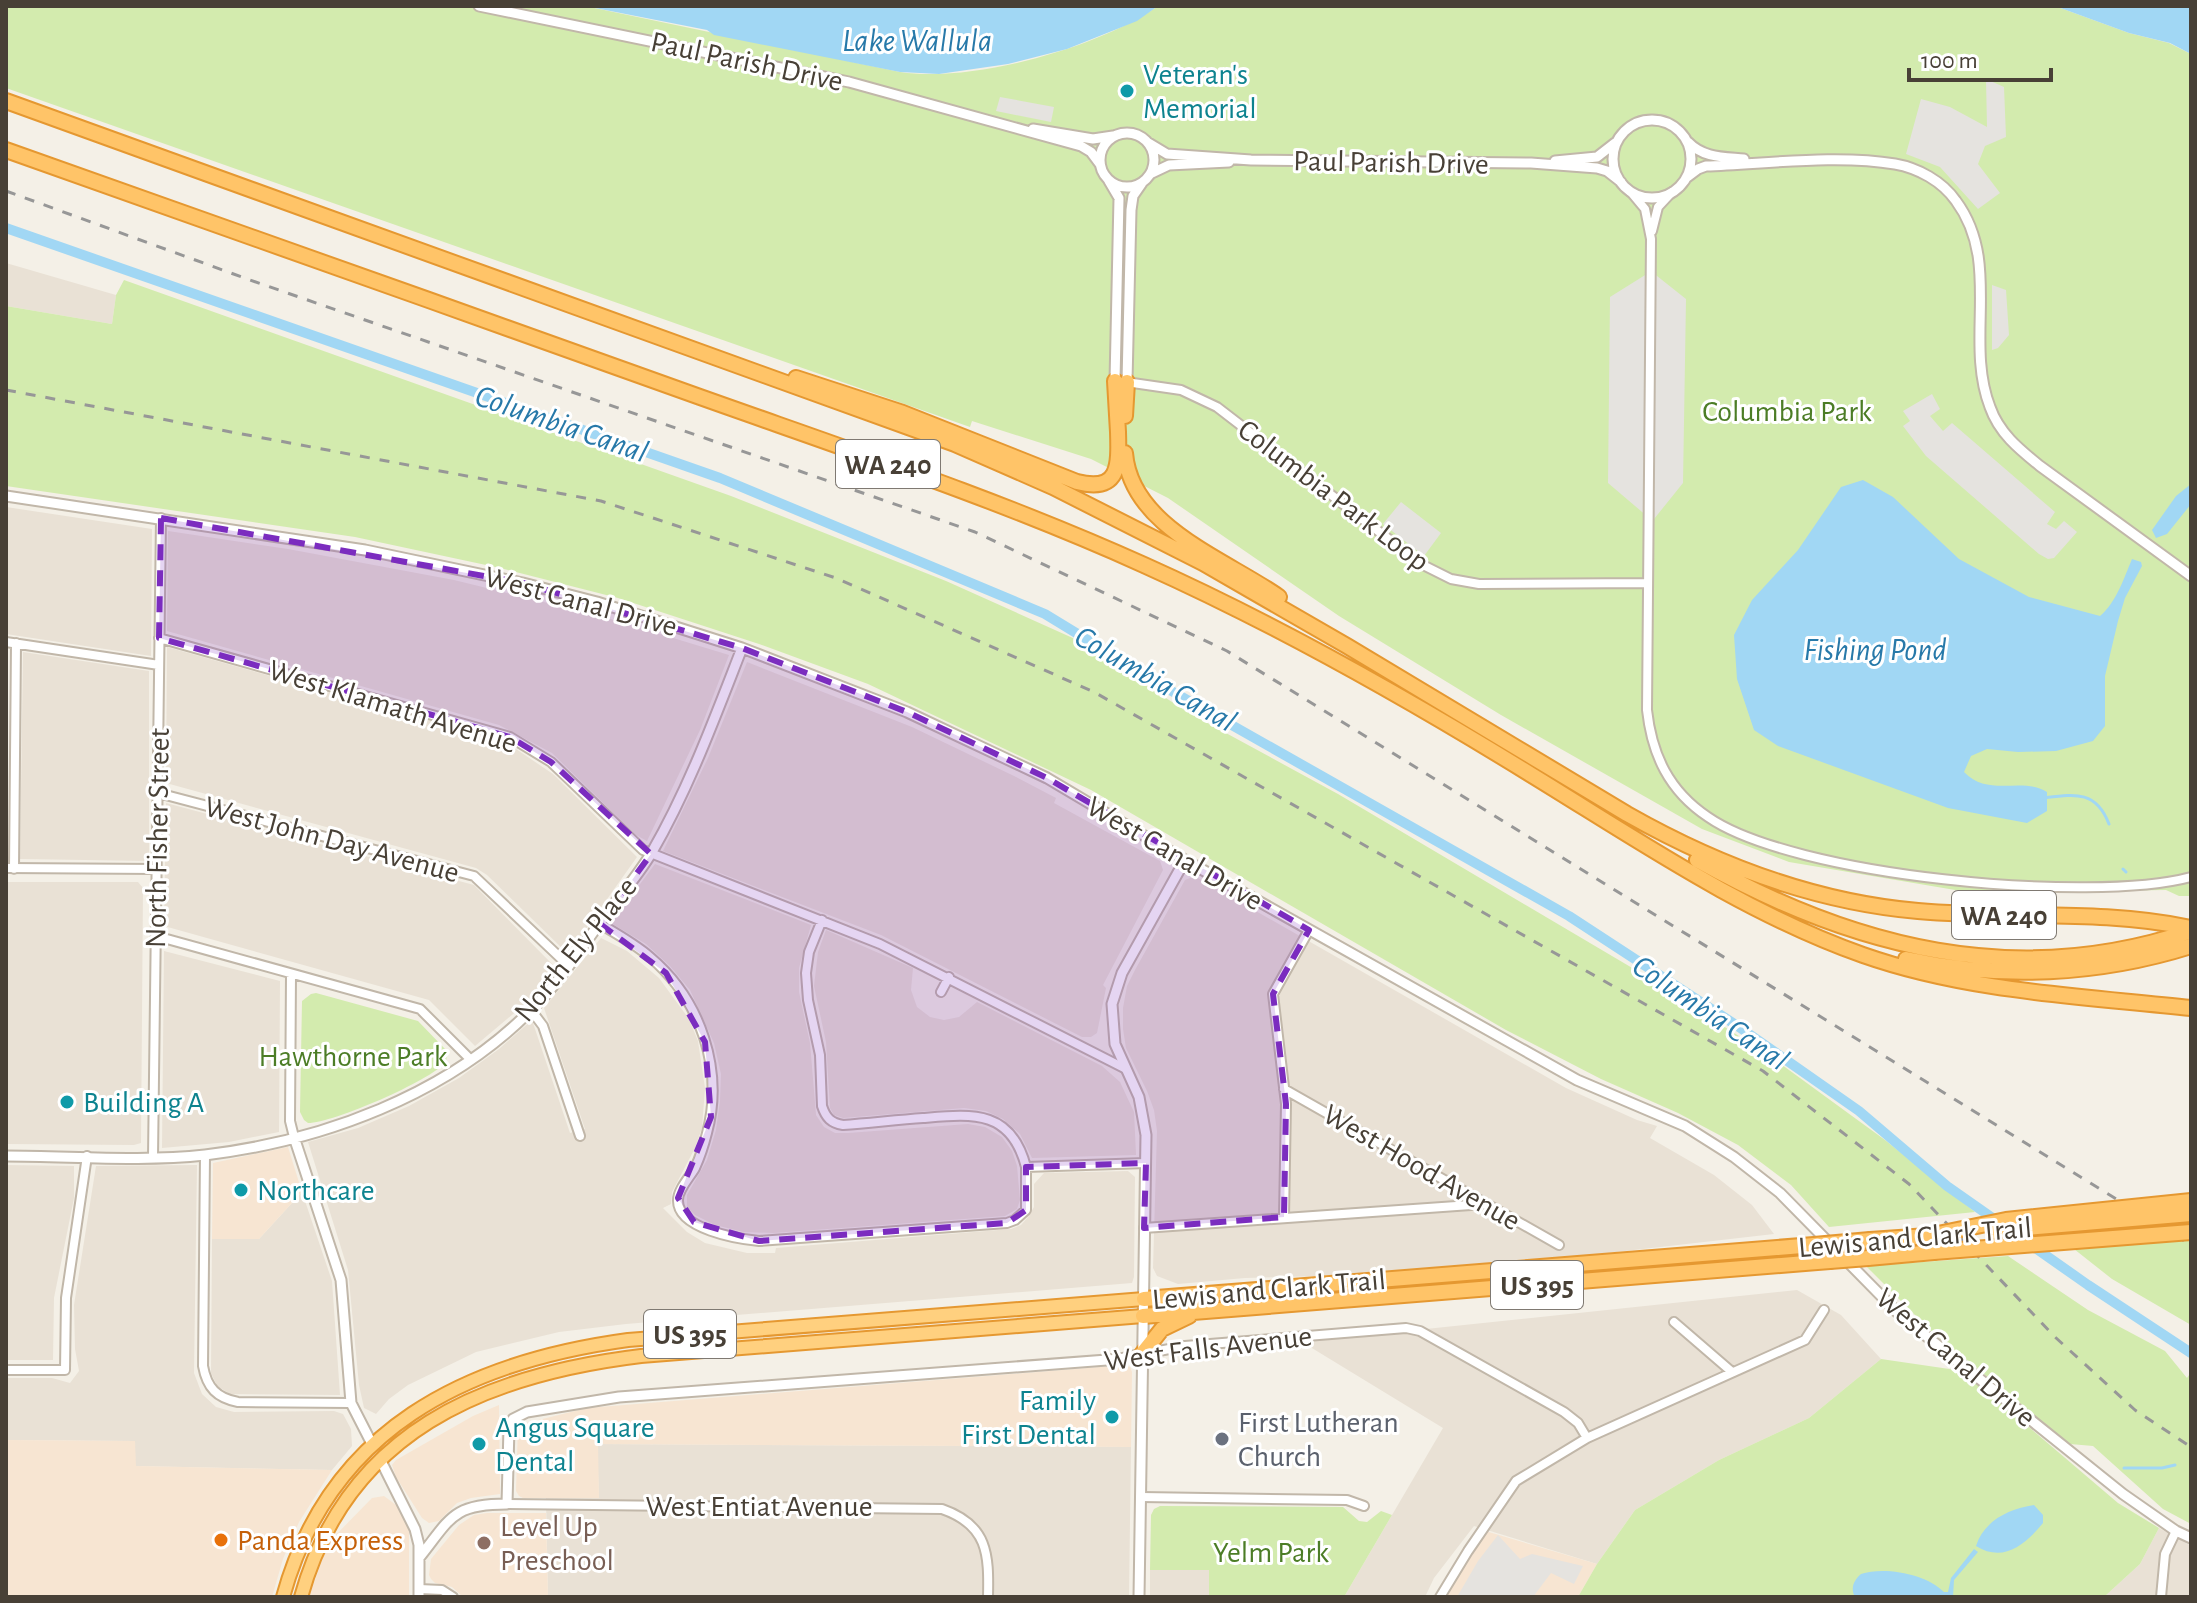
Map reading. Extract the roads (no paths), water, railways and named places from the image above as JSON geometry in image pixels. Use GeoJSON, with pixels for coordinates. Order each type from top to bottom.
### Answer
{"type":"FeatureCollection","features":[{"type":"Feature","properties":{"kind":"highway","name":"WA 240"},"geometry":{"type":"LineString","coordinates":[[6,101],[955,444],[1053,487],[1149,534],[1347,646],[1627,814],[1695,850],[1738,868],[1851,901],[1919,911],[2097,916],[2187,928]]}},
{"type":"Feature","properties":{"kind":"highway","name":"WA 240"},"geometry":{"type":"LineString","coordinates":[[6,150],[884,463],[1015,511],[1121,555],[1264,622],[1369,677],[1719,888],[1826,941],[1896,966],[1988,985],[2191,1008]]}},
{"type":"Feature","properties":{"kind":"highway"},"geometry":{"type":"LineString","coordinates":[[698,351],[830,388],[903,413],[1088,485],[1105,482],[1113,477],[1118,467],[1121,381]]}},
{"type":"Feature","properties":{"kind":"highway"},"geometry":{"type":"LineString","coordinates":[[1121,381],[1126,462],[1131,481],[1145,504],[1157,518],[1180,535],[1268,590],[1347,646]]}},
{"type":"Feature","properties":{"kind":"highway"},"geometry":{"type":"LineString","coordinates":[[1627,814],[1688,855],[1772,899],[1850,931],[1908,947],[1985,958],[2044,959],[2127,949],[2187,928]]}},
{"type":"Feature","properties":{"kind":"highway"},"geometry":{"type":"LineString","coordinates":[[1719,888],[1850,944],[1911,961],[1961,969],[2029,972],[2084,968],[2130,961],[2191,946]]}},
{"type":"Feature","properties":{"kind":"highway"},"geometry":{"type":"LineString","coordinates":[[2101,998],[2191,1015]]}},
{"type":"Feature","properties":{"kind":"highway"},"geometry":{"type":"LineString","coordinates":[[1928,1236],[2006,1220],[2191,1201]]}},
{"type":"Feature","properties":{"kind":"highway","name":"Lewis and Clark Trail"},"geometry":{"type":"LineString","coordinates":[[372,1444],[404,1417],[459,1385],[526,1361],[582,1347],[649,1338],[2191,1214]]}},
{"type":"Feature","properties":{"kind":"highway","name":"Lewis and Clark Trail"},"geometry":{"type":"LineString","coordinates":[[380,1459],[413,1431],[465,1400],[521,1380],[602,1361],[2191,1232]]}},
{"type":"Feature","properties":{"kind":"highway"},"geometry":{"type":"LineString","coordinates":[[1142,1354],[1166,1326],[1200,1312]]}},
{"type":"Feature","properties":{"kind":"highway","name":"US 395"},"geometry":{"type":"LineString","coordinates":[[283,1597],[296,1555],[319,1509],[342,1476],[372,1444]]}},
{"type":"Feature","properties":{"kind":"highway","name":"US 395"},"geometry":{"type":"LineString","coordinates":[[301,1597],[325,1535],[380,1459]]}},
{"type":"Feature","properties":{"kind":"street","name":"Paul Parish Drive"},"geometry":{"type":"LineString","coordinates":[[479,6],[849,82],[1084,147],[1100,164]]}},
{"type":"Feature","properties":{"kind":"street"},"geometry":{"type":"LineString","coordinates":[[1651,239],[1645,209],[1621,182],[1613,159],[1617,140],[1631,126],[1650,120],[1670,124],[1696,149],[1708,155],[1764,161],[1897,164],[1931,178],[1951,194],[1976,237],[1984,384],[1991,410],[2000,427],[2022,451],[2191,576]]}},
{"type":"Feature","properties":{"kind":"street","name":"Paul Parish Drive"},"geometry":{"type":"LineString","coordinates":[[1013,127],[1093,139],[1117,135]]}},
{"type":"Feature","properties":{"kind":"street"},"geometry":{"type":"LineString","coordinates":[[1133,134],[1147,142],[1154,158],[1150,174],[1133,196],[1121,381],[1119,198],[1100,164],[1105,144],[1117,135],[1133,134]]}},
{"type":"Feature","properties":{"kind":"street"},"geometry":{"type":"LineString","coordinates":[[1685,138],[1691,158],[1686,178]]}},
{"type":"Feature","properties":{"kind":"street","name":"Paul Parish Drive"},"geometry":{"type":"LineString","coordinates":[[1531,163],[1592,158],[1605,153],[1617,140]]}},
{"type":"Feature","properties":{"kind":"street","name":"Paul Parish Drive"},"geometry":{"type":"LineString","coordinates":[[1147,142],[1167,154],[1251,160],[1531,163],[1601,169],[1621,182]]}},
{"type":"Feature","properties":{"kind":"street","name":"Paul Parish Drive"},"geometry":{"type":"LineString","coordinates":[[1150,174],[1169,165],[1251,160]]}},
{"type":"Feature","properties":{"kind":"street"},"geometry":{"type":"LineString","coordinates":[[1764,161],[1703,167],[1686,178],[1658,207],[1651,239],[1646,701],[1654,752],[1664,771],[1689,802],[1728,829],[1767,844],[1817,857],[1938,878],[2008,883],[2126,887],[2191,877]]}},
{"type":"Feature","properties":{"kind":"street"},"geometry":{"type":"LineString","coordinates":[[1109,181],[1125,187],[1142,183]]}},
{"type":"Feature","properties":{"kind":"street"},"geometry":{"type":"LineString","coordinates":[[1630,191],[1651,198],[1672,192]]}},
{"type":"Feature","properties":{"kind":"street","name":"Columbia Park Loop"},"geometry":{"type":"LineString","coordinates":[[1121,381],[1181,390],[1217,407],[1421,564],[1451,579],[1491,585],[1647,583]]}},
{"type":"Feature","properties":{"kind":"street","name":"West Canal Drive"},"geometry":{"type":"LineString","coordinates":[[6,496],[365,550],[509,579],[612,606],[742,648],[907,712],[1047,778],[1185,860],[1577,1080],[1685,1126],[1734,1157],[1780,1193],[1900,1315],[2123,1494],[2191,1538]]}},
{"type":"Feature","properties":{"kind":"street","name":"North Fisher Street"},"geometry":{"type":"LineString","coordinates":[[153,1157],[161,518]]}},
{"type":"Feature","properties":{"kind":"street","name":"West Klamath Avenue"},"geometry":{"type":"LineString","coordinates":[[159,638],[510,737],[551,762],[635,846],[822,920],[949,977],[1124,1068]]}},
{"type":"Feature","properties":{"kind":"street"},"geometry":{"type":"LineString","coordinates":[[157,869],[10,868],[11,642],[159,665]]}},
{"type":"Feature","properties":{"kind":"street","name":"North Ely Place"},"geometry":{"type":"LineString","coordinates":[[294,1137],[346,1123],[435,1082],[471,1060],[531,1010],[569,966],[651,854],[692,770],[742,648]]}},
{"type":"Feature","properties":{"kind":"street","name":"West John Day Avenue"},"geometry":{"type":"LineString","coordinates":[[158,793],[474,876],[569,966]]}},
{"type":"Feature","properties":{"kind":"street"},"geometry":{"type":"LineString","coordinates":[[1139,1597],[1146,1135],[1135,1086],[1124,1068],[1112,1025],[1114,994],[1127,963],[1185,860]]}},
{"type":"Feature","properties":{"kind":"street"},"geometry":{"type":"LineString","coordinates":[[600,924],[651,958],[666,973],[691,1006],[705,1042],[713,1082],[711,1117],[701,1153],[679,1193],[679,1206],[685,1216],[721,1235],[759,1241],[1015,1220],[1026,1210],[1026,1167],[1023,1154],[1003,1126],[984,1117],[960,1115],[843,1125],[829,1119],[822,1106],[820,1055],[806,986],[809,952],[822,920]]}},
{"type":"Feature","properties":{"kind":"street"},"geometry":{"type":"LineString","coordinates":[[1284,1217],[1284,1089],[1273,994],[1309,930]]}},
{"type":"Feature","properties":{"kind":"street"},"geometry":{"type":"LineString","coordinates":[[156,936],[420,1009],[471,1060]]}},
{"type":"Feature","properties":{"kind":"street"},"geometry":{"type":"LineString","coordinates":[[291,975],[290,1121],[341,1280],[351,1403],[372,1444]]}},
{"type":"Feature","properties":{"kind":"street"},"geometry":{"type":"LineString","coordinates":[[941,992],[949,977]]}},
{"type":"Feature","properties":{"kind":"street"},"geometry":{"type":"LineString","coordinates":[[531,1010],[543,1026],[580,1136]]}},
{"type":"Feature","properties":{"kind":"street","name":"West Hood Avenue"},"geometry":{"type":"LineString","coordinates":[[1284,1089],[1559,1245]]}},
{"type":"Feature","properties":{"kind":"street"},"geometry":{"type":"LineString","coordinates":[[6,1156],[205,1155],[294,1137]]}},
{"type":"Feature","properties":{"kind":"street"},"geometry":{"type":"LineString","coordinates":[[205,1155],[203,1366],[208,1383],[215,1394],[238,1402],[351,1403]]}},
{"type":"Feature","properties":{"kind":"street"},"geometry":{"type":"LineString","coordinates":[[6,1370],[65,1370],[67,1287],[87,1156]]}},
{"type":"Feature","properties":{"kind":"street"},"geometry":{"type":"LineString","coordinates":[[1026,1167],[1146,1163]]}},
{"type":"Feature","properties":{"kind":"street"},"geometry":{"type":"LineString","coordinates":[[1144,1228],[1485,1204]]}},
{"type":"Feature","properties":{"kind":"street"},"geometry":{"type":"LineString","coordinates":[[1440,1597],[1516,1481],[1587,1438],[1805,1340],[1824,1310]]}},
{"type":"Feature","properties":{"kind":"street"},"geometry":{"type":"LineString","coordinates":[[1674,1322],[1732,1372]]}},
{"type":"Feature","properties":{"kind":"street","name":"West Falls Avenue"},"geometry":{"type":"LineString","coordinates":[[507,1504],[508,1434],[512,1421],[527,1412],[602,1399],[1106,1360],[1188,1345],[1406,1328],[1420,1331],[1545,1400],[1578,1423],[1587,1438]]}},
{"type":"Feature","properties":{"kind":"street"},"geometry":{"type":"LineString","coordinates":[[380,1459],[413,1522],[419,1558],[419,1593],[442,1590],[453,1597]]}},
{"type":"Feature","properties":{"kind":"street"},"geometry":{"type":"LineString","coordinates":[[1141,1497],[1347,1500],[1364,1506]]}},
{"type":"Feature","properties":{"kind":"street","name":"West Entiat Avenue"},"geometry":{"type":"LineString","coordinates":[[419,1558],[444,1527],[465,1508],[479,1504],[932,1507],[953,1513],[973,1526],[987,1553],[988,1597]]}},
{"type":"Feature","properties":{"kind":"street"},"geometry":{"type":"LineString","coordinates":[[2161,1597],[2165,1554],[2176,1531]]}},
{"type":"Feature","properties":{"kind":"water","name":"Lake Wallula"},"geometry":{"type":"Polygon","coordinates":[[[585,6],[1158,6],[1137,21],[1067,49],[1008,64],[939,74],[900,72],[585,6]]]}},
{"type":"Feature","properties":{"kind":"water"},"geometry":{"type":"Polygon","coordinates":[[[2055,6],[2191,6],[2191,54],[2170,43],[2129,33],[2055,6]]]}},
{"type":"Feature","properties":{"kind":"water","name":"Fishing Pond"},"geometry":{"type":"Polygon","coordinates":[[[1863,480],[1893,497],[1959,559],[2029,597],[2100,616],[2115,597],[2132,559],[2141,562],[2142,566],[2125,598],[2105,676],[2105,726],[2093,741],[2056,751],[1987,749],[1971,756],[1964,772],[1984,784],[2027,786],[2047,792],[2047,811],[2027,823],[1948,808],[1778,746],[1754,730],[1737,679],[1734,635],[1752,600],[1798,550],[1841,487],[1863,480]]]}},
{"type":"Feature","properties":{"kind":"water"},"geometry":{"type":"Polygon","coordinates":[[[2191,484],[2191,504],[2167,534],[2156,538],[2152,530],[2176,496],[2191,484]]]}},
{"type":"Feature","properties":{"kind":"water"},"geometry":{"type":"Polygon","coordinates":[[[2034,1505],[2043,1515],[2043,1523],[2021,1544],[1995,1553],[1976,1546],[1985,1530],[1998,1518],[2034,1505]]]}},
{"type":"Feature","properties":{"kind":"water"},"geometry":{"type":"Polygon","coordinates":[[[1974,1549],[1978,1552],[1954,1580],[1953,1597],[1855,1597],[1854,1584],[1861,1574],[1881,1571],[1916,1576],[1948,1592],[1951,1578],[1974,1549]]]}},
{"type":"Feature","properties":{"kind":"waterway","name":"Columbia Canal"},"geometry":{"type":"LineString","coordinates":[[6,228],[720,478],[1045,614],[1168,689],[1569,916],[1739,1027],[1859,1111],[1947,1186],[2191,1353]]}},
{"type":"Feature","properties":{"kind":"waterway"},"geometry":{"type":"LineString","coordinates":[[2043,798],[2075,796],[2091,800],[2098,805],[2109,824]]}},
{"type":"Feature","properties":{"kind":"waterway"},"geometry":{"type":"LineString","coordinates":[[2123,869],[2126,872]]}},
{"type":"Feature","properties":{"kind":"waterway"},"geometry":{"type":"LineString","coordinates":[[2124,1468],[2175,1465]]}},
{"type":"Feature","properties":{"kind":"railway"},"geometry":{"type":"LineString","coordinates":[[6,191],[250,280],[975,532],[1227,651],[2191,1245]]}},
{"type":"Feature","properties":{"kind":"railway"},"geometry":{"type":"LineString","coordinates":[[6,390],[601,501],[836,578],[1094,692],[1763,1071],[1909,1184],[2055,1337],[2135,1410],[2191,1447]]}},
{"type":"Feature","properties":{"kind":"place","name":"Veteran's Memorial"},"geometry":{"type":"Point","coordinates":[1127,91]}},
{"type":"Feature","properties":{"kind":"place","name":"Building A"},"geometry":{"type":"Point","coordinates":[67,1102]}},
{"type":"Feature","properties":{"kind":"place","name":"Northcare"},"geometry":{"type":"Point","coordinates":[241,1190]}},
{"type":"Feature","properties":{"kind":"place","name":"Family First Dental"},"geometry":{"type":"Point","coordinates":[1112,1417]}},
{"type":"Feature","properties":{"kind":"place","name":"First Lutheran Church"},"geometry":{"type":"Point","coordinates":[1222,1439]}},
{"type":"Feature","properties":{"kind":"place","name":"Angus Square Dental"},"geometry":{"type":"Point","coordinates":[479,1444]}},
{"type":"Feature","properties":{"kind":"place","name":"Panda Express"},"geometry":{"type":"Point","coordinates":[221,1540]}},
{"type":"Feature","properties":{"kind":"place","name":"Level Up Preschool"},"geometry":{"type":"Point","coordinates":[484,1543]}},
{"type":"Feature","properties":{"kind":"park label","name":"Columbia Park"},"geometry":{"type":"Point","coordinates":[1787,411]}},
{"type":"Feature","properties":{"kind":"park label","name":"Hawthorne Park"},"geometry":{"type":"Point","coordinates":[353,1056]}},
{"type":"Feature","properties":{"kind":"park label","name":"Yelm Park"},"geometry":{"type":"Point","coordinates":[1271,1552]}}]}
